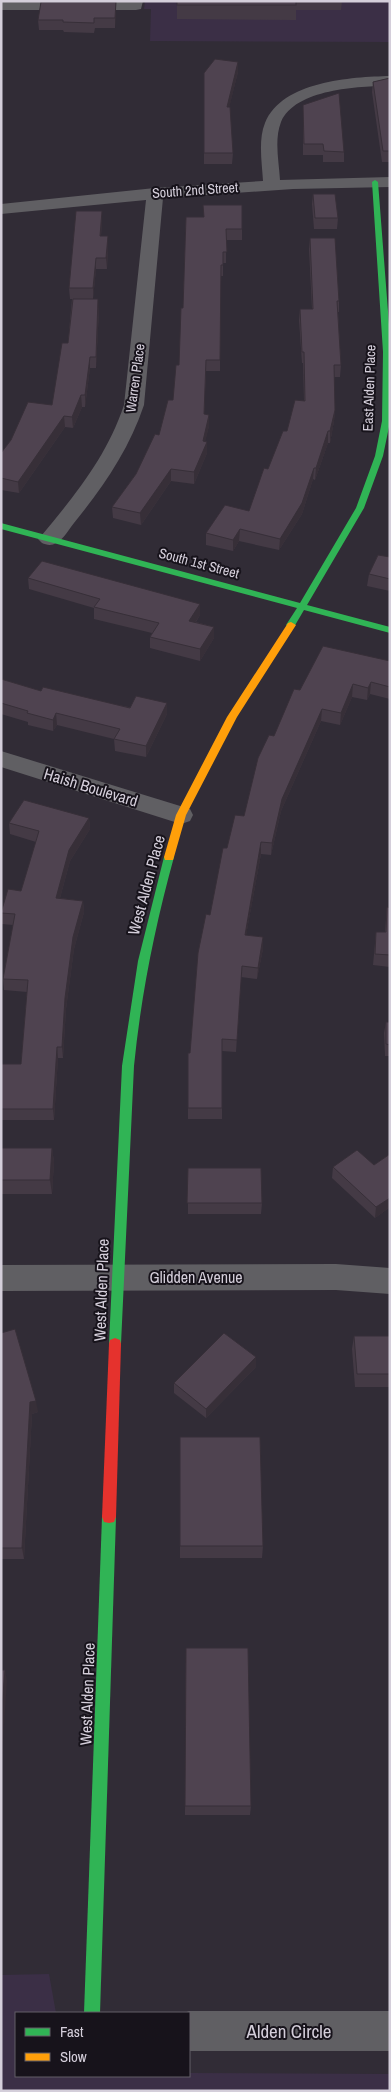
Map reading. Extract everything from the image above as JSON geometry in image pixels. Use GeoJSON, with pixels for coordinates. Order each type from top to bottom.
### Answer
{"type":"FeatureCollection","features":[{"type":"Feature","properties":{"kind":"street"},"geometry":{"type":"LineString","coordinates":[[1,6],[136,6],[136,1]]}},
{"type":"Feature","properties":{"kind":"street"},"geometry":{"type":"LineString","coordinates":[[272,184],[270,148],[272,124],[276,115],[296,99],[322,89],[354,82],[390,81]]}},
{"type":"Feature","properties":{"kind":"street","name":"South 2nd Street"},"geometry":{"type":"LineString","coordinates":[[1,210],[155,193],[272,184],[382,182]]}},
{"type":"Feature","properties":{"kind":"street","name":"East Alden Place"},"geometry":{"type":"LineString","coordinates":[[303,606],[368,490],[379,456],[386,421],[387,352],[382,182]]}},
{"type":"Feature","properties":{"kind":"street","name":"Warren Place"},"geometry":{"type":"LineString","coordinates":[[49,539],[91,489],[108,464],[130,420],[134,405],[155,193]]}},
{"type":"Feature","properties":{"kind":"street","name":"South 1st Street"},"geometry":{"type":"LineString","coordinates":[[1,526],[390,630]]}},
{"type":"Feature","properties":{"kind":"street","name":"West Alden Place"},"geometry":{"type":"LineString","coordinates":[[92,2012],[117,1277],[128,1066],[132,1026],[142,962],[158,895],[181,815],[232,717],[303,606]]}},
{"type":"Feature","properties":{"kind":"street","name":"Haish Boulevard"},"geometry":{"type":"LineString","coordinates":[[1,759],[181,815]]}},
{"type":"Feature","properties":{"kind":"street","name":"Glidden Avenue"},"geometry":{"type":"LineString","coordinates":[[1,1278],[336,1277],[390,1281]]}},
{"type":"Feature","properties":{"kind":"street","name":"Alden Circle"},"geometry":{"type":"LineString","coordinates":[[190,2031],[390,2031]]}},
{"type":"Feature","properties":{"kind":"shaded area"},"geometry":{"type":"Polygon","coordinates":[[[145,1],[390,1],[390,42],[150,41],[151,9],[144,9],[145,1]]]}},
{"type":"Feature","properties":{"kind":"shaded area"},"geometry":{"type":"Polygon","coordinates":[[[49,1974],[56,2012],[15,2012],[15,2077],[190,2077],[190,2073],[390,2074],[390,2091],[1,2091],[1,1975],[49,1974]]]}},
{"type":"Feature","properties":{"kind":"building"},"geometry":{"type":"Polygon","coordinates":[[[177,1],[296,1],[296,5],[177,5],[177,1]]]}},
{"type":"Feature","properties":{"kind":"building"},"geometry":{"type":"Polygon","coordinates":[[[41,2],[116,2],[115,18],[94,18],[94,23],[38,20],[41,2]]]}},
{"type":"Feature","properties":{"kind":"building"},"geometry":{"type":"Polygon","coordinates":[[[215,59],[238,62],[227,107],[230,107],[233,153],[204,153],[204,73],[215,59]]]}},
{"type":"Feature","properties":{"kind":"building"},"geometry":{"type":"Polygon","coordinates":[[[390,78],[390,151],[383,151],[373,82],[390,78]]]}},
{"type":"Feature","properties":{"kind":"building"},"geometry":{"type":"Polygon","coordinates":[[[339,93],[344,152],[324,151],[323,144],[304,144],[303,105],[339,93]]]}},
{"type":"Feature","properties":{"kind":"building"},"geometry":{"type":"Polygon","coordinates":[[[313,194],[335,194],[338,218],[315,218],[313,194]]]}},
{"type":"Feature","properties":{"kind":"building"},"geometry":{"type":"Polygon","coordinates":[[[203,205],[242,205],[242,229],[226,229],[227,252],[223,252],[223,265],[221,265],[220,360],[206,360],[204,414],[209,415],[203,441],[207,442],[194,472],[171,469],[140,513],[112,507],[136,474],[155,434],[159,435],[168,400],[173,400],[176,365],[179,365],[186,217],[204,217],[203,205]]]}},
{"type":"Feature","properties":{"kind":"building"},"geometry":{"type":"Polygon","coordinates":[[[76,211],[102,211],[100,236],[108,236],[106,258],[96,258],[93,288],[69,288],[76,211]]]}},
{"type":"Feature","properties":{"kind":"building"},"geometry":{"type":"Polygon","coordinates":[[[310,238],[335,238],[341,365],[334,365],[335,410],[330,431],[328,431],[302,503],[280,539],[240,529],[233,540],[206,533],[225,505],[249,511],[264,468],[268,469],[283,431],[287,431],[295,400],[305,401],[304,352],[302,352],[300,309],[313,309],[310,238]]]}},
{"type":"Feature","properties":{"kind":"building"},"geometry":{"type":"Polygon","coordinates":[[[73,299],[98,299],[96,357],[90,357],[85,395],[81,395],[72,417],[64,416],[18,482],[1,478],[1,453],[11,440],[28,402],[52,405],[62,343],[68,343],[73,299]]]}},
{"type":"Feature","properties":{"kind":"building"},"geometry":{"type":"Polygon","coordinates":[[[378,555],[390,557],[390,579],[369,574],[378,555]]]}},
{"type":"Feature","properties":{"kind":"building"},"geometry":{"type":"Polygon","coordinates":[[[42,561],[200,604],[189,621],[214,627],[200,649],[150,637],[159,623],[94,607],[100,599],[28,578],[42,561]]]}},
{"type":"Feature","properties":{"kind":"building"},"geometry":{"type":"Polygon","coordinates":[[[323,646],[390,661],[390,687],[371,682],[368,688],[353,684],[341,713],[322,709],[282,799],[272,843],[261,842],[245,935],[263,937],[258,968],[242,966],[237,1040],[222,1039],[222,1108],[188,1108],[188,1053],[190,1053],[198,953],[206,914],[210,915],[223,848],[227,848],[235,815],[244,816],[258,758],[269,735],[274,736],[294,689],[300,690],[323,646]]]}},
{"type":"Feature","properties":{"kind":"building"},"geometry":{"type":"Polygon","coordinates":[[[1,679],[41,691],[43,687],[130,708],[136,696],[167,703],[146,746],[114,739],[120,729],[56,713],[53,720],[1,703],[1,679]]]}},
{"type":"Feature","properties":{"kind":"building"},"geometry":{"type":"Polygon","coordinates":[[[24,800],[89,818],[69,850],[56,898],[83,901],[73,937],[65,998],[62,1047],[57,1047],[53,1109],[1,1109],[1,1064],[21,1064],[28,980],[3,979],[15,914],[1,913],[8,889],[21,891],[39,831],[9,823],[24,800]]]}},
{"type":"Feature","properties":{"kind":"building"},"geometry":{"type":"Polygon","coordinates":[[[387,907],[390,908],[390,955],[375,954],[376,932],[386,932],[387,907]]]}},
{"type":"Feature","properties":{"kind":"building"},"geometry":{"type":"Polygon","coordinates":[[[386,1022],[390,1022],[390,1045],[386,1044],[386,1022]]]}},
{"type":"Feature","properties":{"kind":"building"},"geometry":{"type":"Polygon","coordinates":[[[1,1148],[52,1148],[50,1180],[1,1180],[1,1148]]]}},
{"type":"Feature","properties":{"kind":"building"},"geometry":{"type":"Polygon","coordinates":[[[357,1150],[374,1165],[390,1154],[390,1198],[376,1207],[333,1167],[357,1150]]]}},
{"type":"Feature","properties":{"kind":"building"},"geometry":{"type":"Polygon","coordinates":[[[188,1168],[261,1168],[262,1203],[187,1203],[188,1168]]]}},
{"type":"Feature","properties":{"kind":"building"},"geometry":{"type":"Polygon","coordinates":[[[15,1329],[36,1401],[30,1402],[22,1548],[1,1548],[1,1333],[15,1329]]]}},
{"type":"Feature","properties":{"kind":"building"},"geometry":{"type":"Polygon","coordinates":[[[224,1333],[256,1357],[206,1409],[174,1383],[224,1333]]]}},
{"type":"Feature","properties":{"kind":"building"},"geometry":{"type":"Polygon","coordinates":[[[354,1336],[390,1336],[390,1374],[357,1374],[354,1336]]]}},
{"type":"Feature","properties":{"kind":"building"},"geometry":{"type":"Polygon","coordinates":[[[180,1437],[260,1437],[263,1546],[180,1546],[180,1437]]]}},
{"type":"Feature","properties":{"kind":"building"},"geometry":{"type":"Polygon","coordinates":[[[186,1648],[248,1648],[251,1806],[185,1806],[186,1648]]]}},
{"type":"Feature","properties":{"kind":"building"},"geometry":{"type":"Polygon","coordinates":[[[1,1670],[5,1670],[1,1719],[1,1670]]]}},
{"type":"Feature","properties":{"kind":"traffic: fast"},"geometry":{"type":"LineString","coordinates":[[291,625],[360,508],[379,456],[386,421],[387,352],[375,182]]}},
{"type":"Feature","properties":{"kind":"traffic: fast"},"geometry":{"type":"LineString","coordinates":[[1,526],[390,630]]}},
{"type":"Feature","properties":{"kind":"traffic: fast"},"geometry":{"type":"LineString","coordinates":[[115,1344],[128,1066],[144,961],[169,857]]}},
{"type":"Feature","properties":{"kind":"traffic: fast"},"geometry":{"type":"LineString","coordinates":[[92,2012],[109,1517]]}},
{"type":"Feature","properties":{"kind":"traffic: slow"},"geometry":{"type":"LineString","coordinates":[[169,857],[181,815],[232,717],[291,625]]}},
{"type":"Feature","properties":{"kind":"traffic: jam"},"geometry":{"type":"LineString","coordinates":[[109,1517],[115,1344]]}}]}
